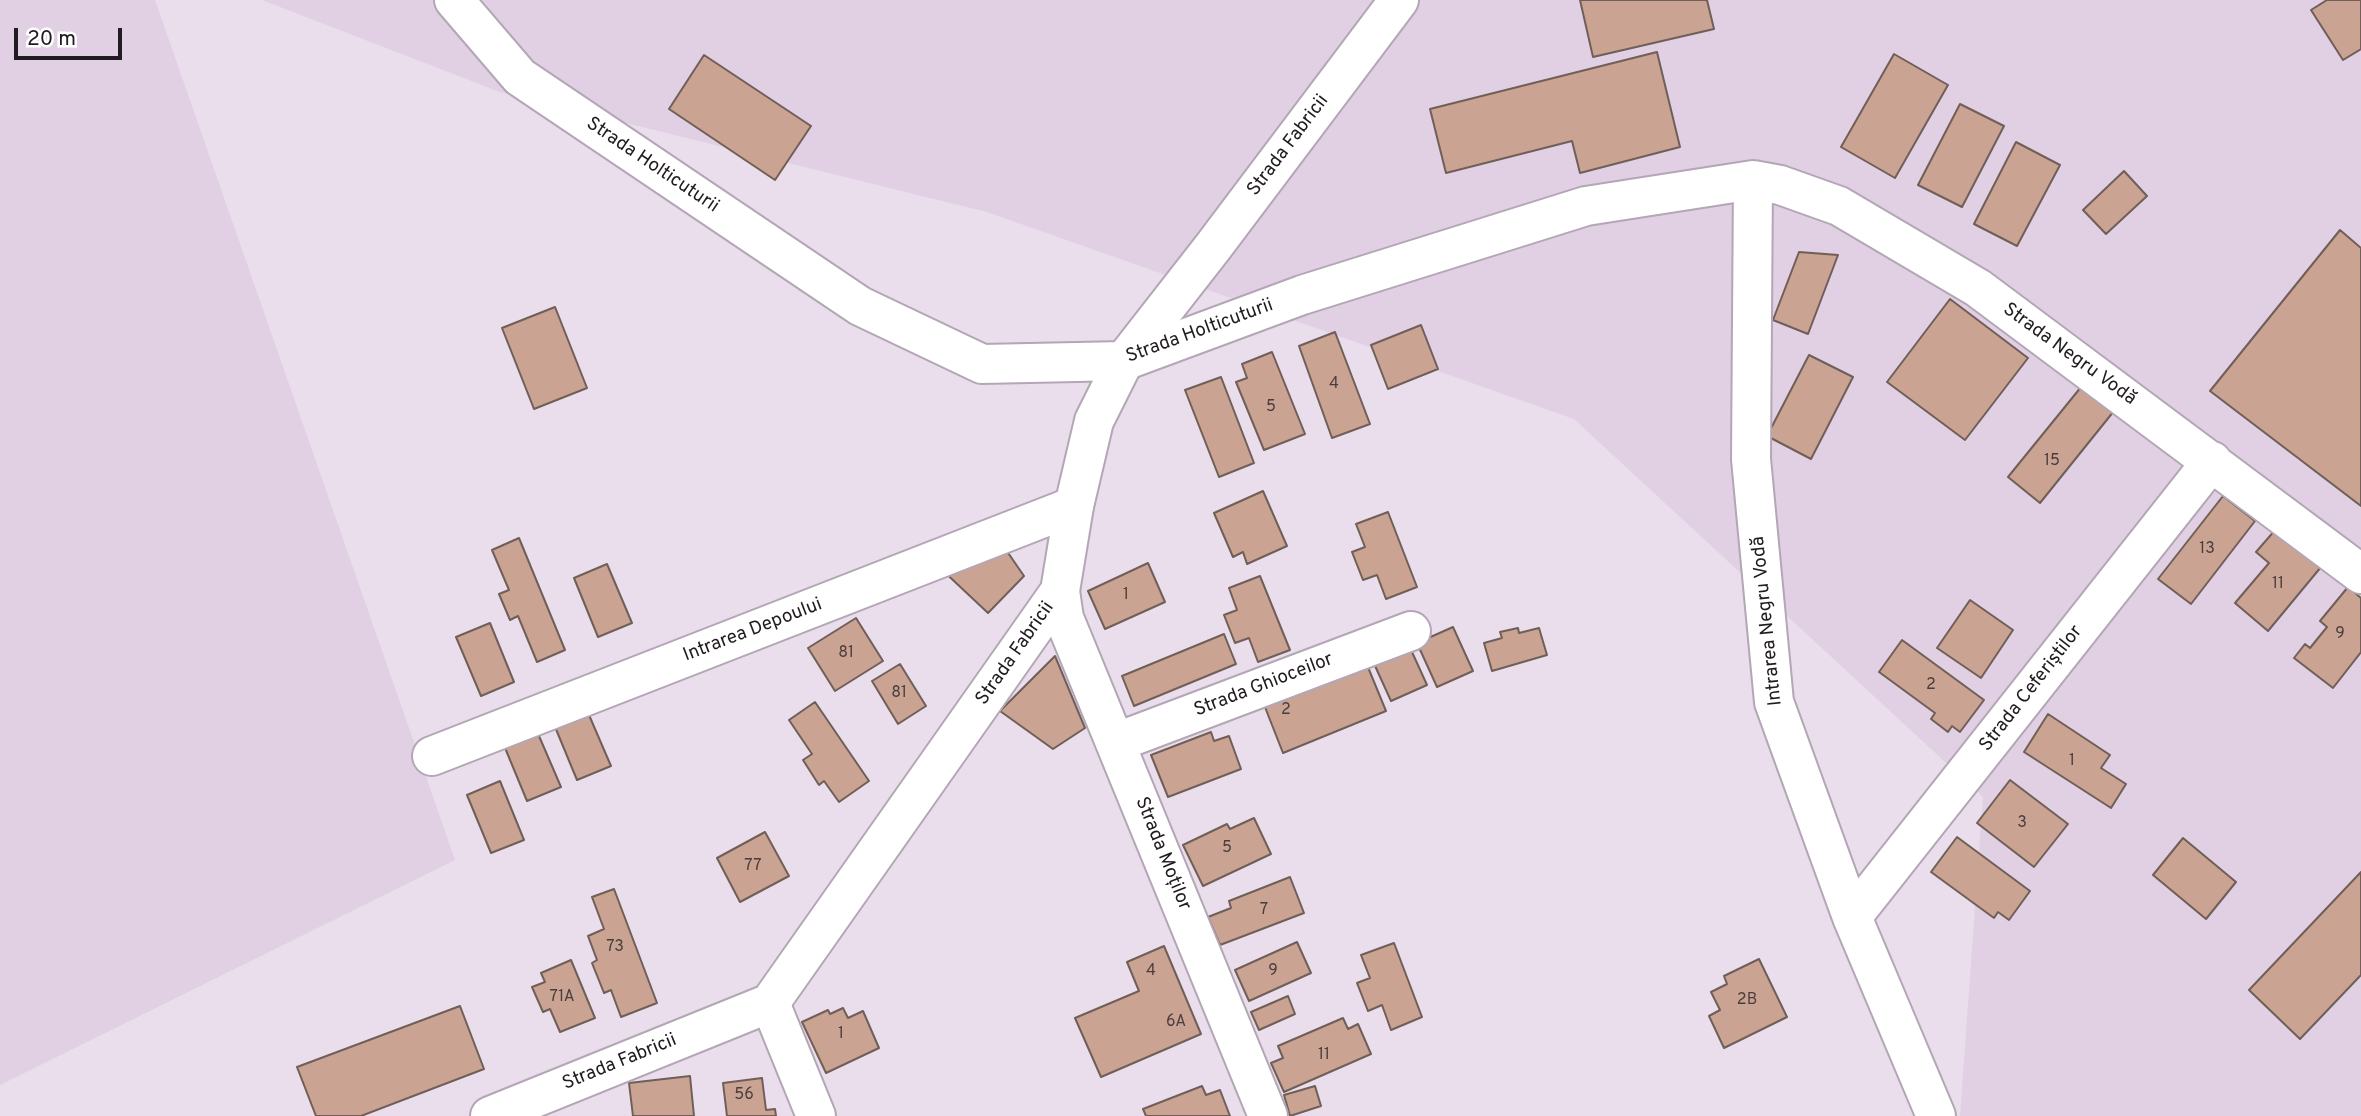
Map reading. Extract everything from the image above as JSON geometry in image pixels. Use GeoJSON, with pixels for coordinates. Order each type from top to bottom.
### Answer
{"type":"FeatureCollection","features":[{"type":"Feature","properties":{"kind":"street","name":"Strada Holticuturii"},"geometry":{"type":"LineString","coordinates":[[454,0],[520,77],[860,306],[982,363],[1124,361],[1302,295],[1586,206],[1753,180]]}},
{"type":"Feature","properties":{"kind":"street","name":"Strada Fabricii"},"geometry":{"type":"LineString","coordinates":[[490,1116],[545,1105],[770,1003],[1060,591],[1074,506],[1094,421],[1124,361],[1399,0]]}},
{"type":"Feature","properties":{"kind":"street","name":"Strada Negru Vodă"},"geometry":{"type":"LineString","coordinates":[[1753,180],[1839,206],[1978,288],[2361,574]]}},
{"type":"Feature","properties":{"kind":"street","name":"Intrarea Negru Vodă"},"geometry":{"type":"LineString","coordinates":[[1753,180],[1751,459],[1774,702],[1852,918],[1936,1116]]}},
{"type":"Feature","properties":{"kind":"street","name":"Strada Ceferiștilor"},"geometry":{"type":"LineString","coordinates":[[1852,918],[2212,461]]}},
{"type":"Feature","properties":{"kind":"street","name":"Intrarea Depoului"},"geometry":{"type":"LineString","coordinates":[[432,755],[1074,506]]}},
{"type":"Feature","properties":{"kind":"street","name":"Strada Moților"},"geometry":{"type":"LineString","coordinates":[[1060,591],[1064,618],[1268,1116]]}},
{"type":"Feature","properties":{"kind":"street","name":"Strada Ghioceilor"},"geometry":{"type":"LineString","coordinates":[[1117,742],[1411,631]]}},
{"type":"Feature","properties":{"kind":"street"},"geometry":{"type":"LineString","coordinates":[[770,1003],[816,1116]]}},
{"type":"Feature","properties":{"kind":"shaded area"},"geometry":{"type":"Polygon","coordinates":[[[0,0],[155,0],[455,860],[0,1085],[0,0]]]}},
{"type":"Feature","properties":{"kind":"shaded area"},"geometry":{"type":"Polygon","coordinates":[[[262,0],[2361,0],[2361,1116],[1960,1116],[1983,797],[1574,419],[987,212],[500,92],[262,0]]]}},
{"type":"Feature","properties":{"kind":"building"},"geometry":{"type":"Polygon","coordinates":[[[1580,0],[1707,0],[1714,29],[1593,57],[1580,0]]]}},
{"type":"Feature","properties":{"kind":"building"},"geometry":{"type":"Polygon","coordinates":[[[2327,0],[2361,0],[2361,49],[2343,60],[2311,10],[2327,0]]]}},
{"type":"Feature","properties":{"kind":"building"},"geometry":{"type":"Polygon","coordinates":[[[1657,52],[1680,147],[1580,173],[1572,141],[1446,173],[1430,109],[1657,52]]]}},
{"type":"Feature","properties":{"kind":"building"},"geometry":{"type":"Polygon","coordinates":[[[1894,54],[1948,85],[1895,178],[1841,147],[1894,54]]]}},
{"type":"Feature","properties":{"kind":"building"},"geometry":{"type":"Polygon","coordinates":[[[704,55],[811,126],[775,180],[669,109],[704,55]]]}},
{"type":"Feature","properties":{"kind":"building"},"geometry":{"type":"Polygon","coordinates":[[[1960,104],[2004,126],[1962,207],[1918,185],[1960,104]]]}},
{"type":"Feature","properties":{"kind":"building"},"geometry":{"type":"Polygon","coordinates":[[[2016,142],[2060,165],[2017,246],[1974,224],[2016,142]]]}},
{"type":"Feature","properties":{"kind":"building"},"geometry":{"type":"Polygon","coordinates":[[[2124,171],[2147,196],[2106,234],[2083,210],[2124,171]]]}},
{"type":"Feature","properties":{"kind":"building"},"geometry":{"type":"Polygon","coordinates":[[[2340,230],[2361,248],[2361,506],[2210,391],[2340,230]]]}},
{"type":"Feature","properties":{"kind":"building"},"geometry":{"type":"Polygon","coordinates":[[[1799,252],[1838,255],[1808,334],[1773,320],[1799,252]]]}},
{"type":"Feature","properties":{"kind":"building"},"geometry":{"type":"Polygon","coordinates":[[[1950,299],[2028,358],[1965,440],[1887,382],[1950,299]]]}},
{"type":"Feature","properties":{"kind":"building"},"geometry":{"type":"Polygon","coordinates":[[[555,307],[587,388],[534,409],[502,328],[555,307]]]}},
{"type":"Feature","properties":{"kind":"building"},"geometry":{"type":"Polygon","coordinates":[[[1421,325],[1438,369],[1388,389],[1371,345],[1421,325]]]}},
{"type":"Feature","properties":{"kind":"building"},"geometry":{"type":"Polygon","coordinates":[[[1335,332],[1370,424],[1332,438],[1299,346],[1335,332]]]}},
{"type":"Feature","properties":{"kind":"building"},"geometry":{"type":"Polygon","coordinates":[[[1272,352],[1305,434],[1264,450],[1236,382],[1247,378],[1242,364],[1272,352]]]}},
{"type":"Feature","properties":{"kind":"building"},"geometry":{"type":"Polygon","coordinates":[[[1809,355],[1853,377],[1811,459],[1767,436],[1809,355]]]}},
{"type":"Feature","properties":{"kind":"building"},"geometry":{"type":"Polygon","coordinates":[[[2090,376],[2122,401],[2040,503],[2008,477],[2090,376]]]}},
{"type":"Feature","properties":{"kind":"building"},"geometry":{"type":"Polygon","coordinates":[[[1221,377],[1254,463],[1219,477],[1185,390],[1221,377]]]}},
{"type":"Feature","properties":{"kind":"building"},"geometry":{"type":"Polygon","coordinates":[[[1263,491],[1287,546],[1247,564],[1243,552],[1233,557],[1214,513],[1263,491]]]}},
{"type":"Feature","properties":{"kind":"building"},"geometry":{"type":"Polygon","coordinates":[[[2223,496],[2255,521],[2191,604],[2158,579],[2223,496]]]}},
{"type":"Feature","properties":{"kind":"building"},"geometry":{"type":"Polygon","coordinates":[[[1388,512],[1417,587],[1386,599],[1377,575],[1363,580],[1352,552],[1365,547],[1356,524],[1388,512]]]}},
{"type":"Feature","properties":{"kind":"building"},"geometry":{"type":"Polygon","coordinates":[[[2276,529],[2321,567],[2268,631],[2235,603],[2269,563],[2256,552],[2276,529]]]}},
{"type":"Feature","properties":{"kind":"building"},"geometry":{"type":"Polygon","coordinates":[[[519,538],[565,650],[537,662],[518,616],[510,620],[499,594],[509,590],[492,550],[519,538]]]}},
{"type":"Feature","properties":{"kind":"building"},"geometry":{"type":"Polygon","coordinates":[[[1002,544],[1024,576],[988,613],[938,566],[1002,544]]]}},
{"type":"Feature","properties":{"kind":"building"},"geometry":{"type":"Polygon","coordinates":[[[1148,563],[1165,602],[1105,629],[1088,591],[1148,563]]]}},
{"type":"Feature","properties":{"kind":"building"},"geometry":{"type":"Polygon","coordinates":[[[607,564],[632,623],[598,637],[574,578],[607,564]]]}},
{"type":"Feature","properties":{"kind":"building"},"geometry":{"type":"Polygon","coordinates":[[[1260,576],[1290,650],[1258,662],[1249,638],[1235,643],[1224,615],[1237,610],[1229,588],[1260,576]]]}},
{"type":"Feature","properties":{"kind":"building"},"geometry":{"type":"Polygon","coordinates":[[[2348,587],[2361,598],[2361,652],[2333,688],[2294,658],[2305,644],[2310,648],[2327,627],[2320,621],[2348,587]]]}},
{"type":"Feature","properties":{"kind":"building"},"geometry":{"type":"Polygon","coordinates":[[[1970,600],[2013,630],[1981,678],[1937,648],[1970,600]]]}},
{"type":"Feature","properties":{"kind":"building"},"geometry":{"type":"Polygon","coordinates":[[[856,618],[883,661],[835,691],[808,648],[856,618]]]}},
{"type":"Feature","properties":{"kind":"building"},"geometry":{"type":"Polygon","coordinates":[[[490,623],[514,682],[481,696],[456,637],[490,623]]]}},
{"type":"Feature","properties":{"kind":"building"},"geometry":{"type":"Polygon","coordinates":[[[1453,627],[1473,671],[1437,687],[1417,643],[1453,627]]]}},
{"type":"Feature","properties":{"kind":"building"},"geometry":{"type":"Polygon","coordinates":[[[1518,628],[1519,633],[1539,628],[1547,655],[1492,671],[1484,643],[1502,638],[1500,632],[1518,628]]]}},
{"type":"Feature","properties":{"kind":"building"},"geometry":{"type":"Polygon","coordinates":[[[1224,634],[1236,664],[1134,706],[1122,676],[1224,634]]]}},
{"type":"Feature","properties":{"kind":"building"},"geometry":{"type":"Polygon","coordinates":[[[1902,640],[1984,700],[1960,732],[1952,726],[1948,732],[1931,719],[1935,713],[1879,672],[1902,640]]]}},
{"type":"Feature","properties":{"kind":"building"},"geometry":{"type":"Polygon","coordinates":[[[1407,641],[1427,685],[1391,701],[1371,657],[1407,641]]]}},
{"type":"Feature","properties":{"kind":"building"},"geometry":{"type":"Polygon","coordinates":[[[1363,655],[1386,711],[1283,753],[1261,697],[1363,655]]]}},
{"type":"Feature","properties":{"kind":"building"},"geometry":{"type":"Polygon","coordinates":[[[1055,656],[1085,728],[1053,749],[1000,711],[1055,656]]]}},
{"type":"Feature","properties":{"kind":"building"},"geometry":{"type":"Polygon","coordinates":[[[900,664],[926,706],[898,724],[872,681],[900,664]]]}},
{"type":"Feature","properties":{"kind":"building"},"geometry":{"type":"Polygon","coordinates":[[[815,702],[869,781],[839,802],[824,781],[819,785],[803,760],[812,754],[789,720],[815,702]]]}},
{"type":"Feature","properties":{"kind":"building"},"geometry":{"type":"Polygon","coordinates":[[[586,708],[611,766],[577,780],[553,722],[586,708]]]}},
{"type":"Feature","properties":{"kind":"building"},"geometry":{"type":"Polygon","coordinates":[[[2048,714],[2110,755],[2101,768],[2126,784],[2111,808],[2024,752],[2048,714]]]}},
{"type":"Feature","properties":{"kind":"building"},"geometry":{"type":"Polygon","coordinates":[[[536,729],[561,787],[527,801],[503,743],[536,729]]]}},
{"type":"Feature","properties":{"kind":"building"},"geometry":{"type":"Polygon","coordinates":[[[1211,732],[1214,741],[1229,736],[1241,769],[1168,797],[1151,755],[1211,732]]]}},
{"type":"Feature","properties":{"kind":"building"},"geometry":{"type":"Polygon","coordinates":[[[2010,780],[2068,824],[2034,867],[1977,823],[2010,780]]]}},
{"type":"Feature","properties":{"kind":"building"},"geometry":{"type":"Polygon","coordinates":[[[500,781],[524,840],[491,853],[467,795],[500,781]]]}},
{"type":"Feature","properties":{"kind":"building"},"geometry":{"type":"Polygon","coordinates":[[[1254,818],[1271,854],[1203,886],[1183,845],[1227,824],[1230,829],[1254,818]]]}},
{"type":"Feature","properties":{"kind":"building"},"geometry":{"type":"Polygon","coordinates":[[[765,832],[789,876],[740,902],[717,858],[765,832]]]}},
{"type":"Feature","properties":{"kind":"building"},"geometry":{"type":"Polygon","coordinates":[[[1957,837],[2030,891],[2009,920],[1998,912],[1994,918],[1931,872],[1957,837]]]}},
{"type":"Feature","properties":{"kind":"building"},"geometry":{"type":"Polygon","coordinates":[[[2183,838],[2236,882],[2206,919],[2153,875],[2183,838]]]}},
{"type":"Feature","properties":{"kind":"building"},"geometry":{"type":"Polygon","coordinates":[[[2361,872],[2361,975],[2300,1039],[2249,990],[2361,872]]]}},
{"type":"Feature","properties":{"kind":"building"},"geometry":{"type":"Polygon","coordinates":[[[1290,877],[1304,913],[1220,945],[1208,917],[1231,908],[1229,901],[1290,877]]]}},
{"type":"Feature","properties":{"kind":"building"},"geometry":{"type":"Polygon","coordinates":[[[614,889],[657,1003],[621,1017],[611,990],[604,993],[592,963],[597,960],[588,936],[604,929],[592,897],[614,889]]]}},
{"type":"Feature","properties":{"kind":"building"},"geometry":{"type":"Polygon","coordinates":[[[1297,942],[1311,973],[1249,1001],[1235,970],[1297,942]]]}},
{"type":"Feature","properties":{"kind":"building"},"geometry":{"type":"Polygon","coordinates":[[[1394,943],[1422,1017],[1391,1030],[1382,1005],[1368,1011],[1357,983],[1370,978],[1361,955],[1394,943]]]}},
{"type":"Feature","properties":{"kind":"building"},"geometry":{"type":"Polygon","coordinates":[[[1164,946],[1201,1034],[1101,1077],[1075,1018],[1139,991],[1127,962],[1164,946]]]}},
{"type":"Feature","properties":{"kind":"building"},"geometry":{"type":"Polygon","coordinates":[[[1759,959],[1787,1017],[1724,1048],[1709,1016],[1720,1010],[1711,992],[1727,984],[1724,976],[1759,959]]]}},
{"type":"Feature","properties":{"kind":"building"},"geometry":{"type":"Polygon","coordinates":[[[571,960],[595,1018],[560,1032],[550,1009],[543,1012],[532,987],[545,982],[541,973],[571,960]]]}},
{"type":"Feature","properties":{"kind":"building"},"geometry":{"type":"Polygon","coordinates":[[[1288,996],[1295,1014],[1259,1030],[1251,1012],[1288,996]]]}},
{"type":"Feature","properties":{"kind":"building"},"geometry":{"type":"Polygon","coordinates":[[[460,1006],[484,1069],[361,1116],[316,1116],[297,1067],[460,1006]]]}},
{"type":"Feature","properties":{"kind":"building"},"geometry":{"type":"Polygon","coordinates":[[[843,1008],[848,1018],[863,1011],[879,1048],[826,1073],[802,1022],[828,1010],[830,1014],[843,1008]]]}},
{"type":"Feature","properties":{"kind":"building"},"geometry":{"type":"Polygon","coordinates":[[[1343,1018],[1348,1029],[1358,1024],[1371,1054],[1284,1092],[1271,1063],[1283,1058],[1278,1046],[1343,1018]]]}},
{"type":"Feature","properties":{"kind":"building"},"geometry":{"type":"Polygon","coordinates":[[[690,1076],[694,1116],[633,1116],[629,1083],[690,1076]]]}},
{"type":"Feature","properties":{"kind":"building"},"geometry":{"type":"Polygon","coordinates":[[[762,1078],[766,1110],[775,1109],[776,1116],[727,1116],[723,1083],[762,1078]]]}},
{"type":"Feature","properties":{"kind":"building"},"geometry":{"type":"Polygon","coordinates":[[[1202,1086],[1206,1095],[1220,1090],[1230,1116],[1146,1116],[1143,1109],[1202,1086]]]}},
{"type":"Feature","properties":{"kind":"building"},"geometry":{"type":"Polygon","coordinates":[[[1315,1086],[1321,1106],[1290,1116],[1284,1095],[1315,1086]]]}}]}
